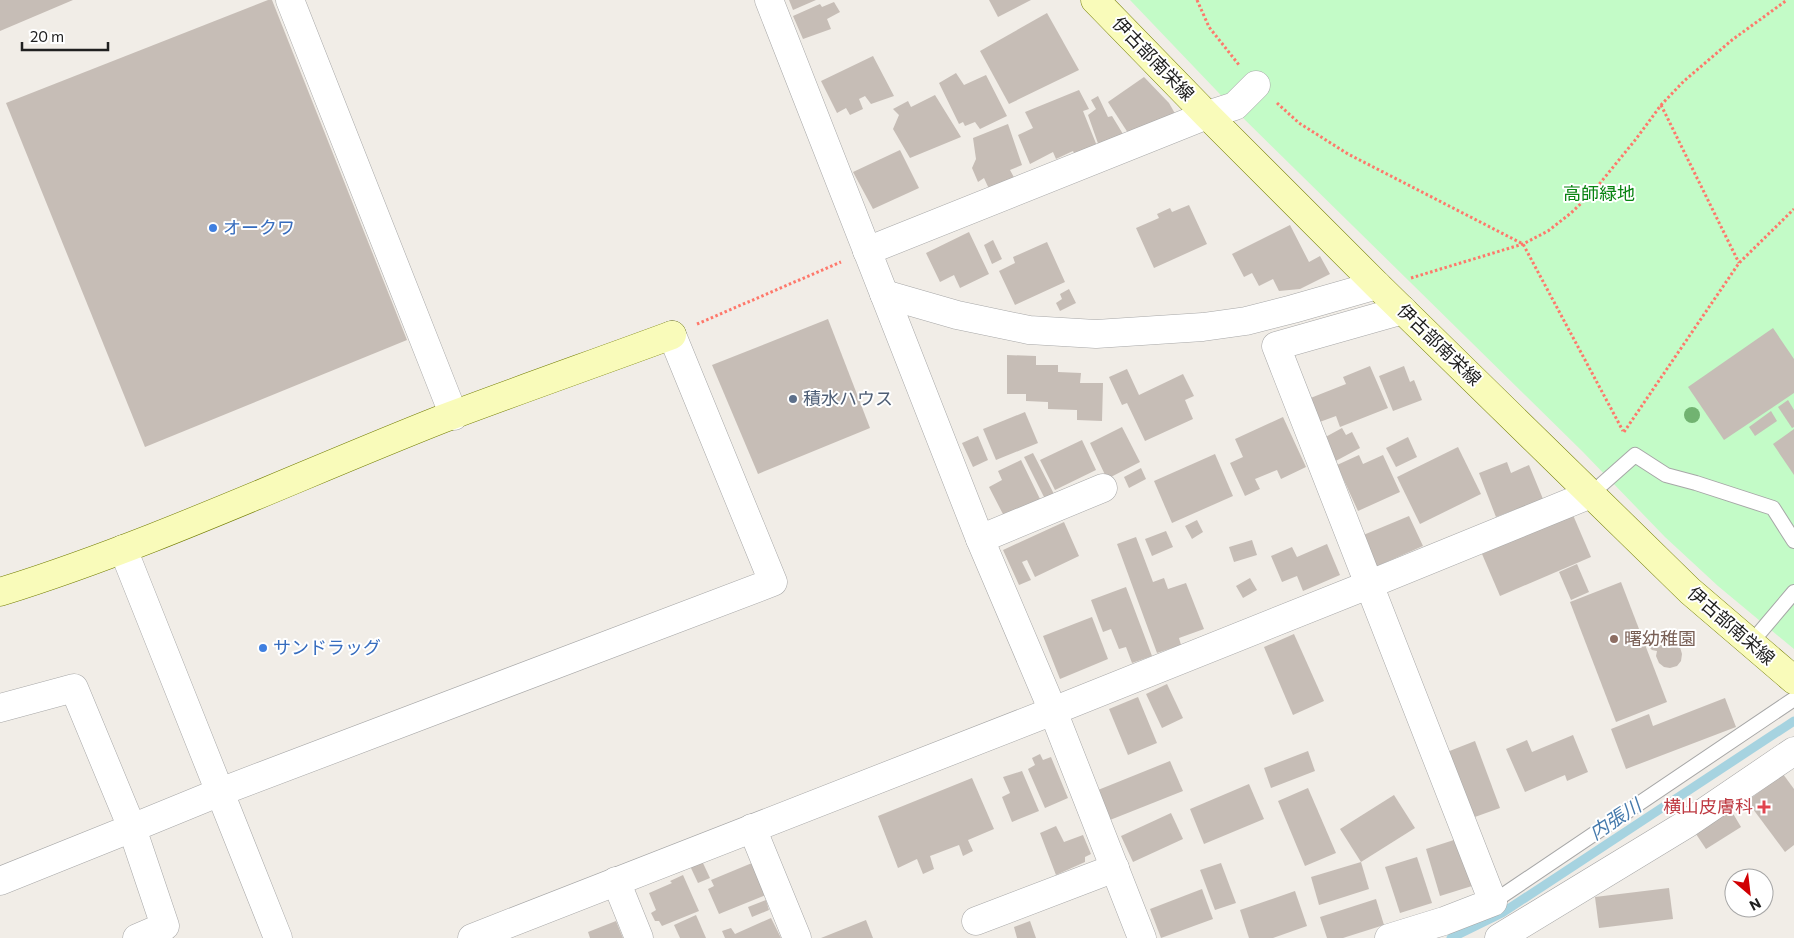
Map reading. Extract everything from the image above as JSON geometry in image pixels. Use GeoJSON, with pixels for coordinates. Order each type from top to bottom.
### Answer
{"type":"FeatureCollection","features":[{"type":"Feature","properties":{"kind":"main road","name":"伊古部南栄線"},"geometry":{"type":"LineString","coordinates":[[1095,0],[1207,116],[1390,283],[1403,310],[1690,591],[1794,680]]}},
{"type":"Feature","properties":{"kind":"main road"},"geometry":{"type":"LineString","coordinates":[[0,592],[58,574],[158,536],[454,416],[672,334]]}},
{"type":"Feature","properties":{"kind":"street"},"geometry":{"type":"LineString","coordinates":[[290,0],[454,416]]}},
{"type":"Feature","properties":{"kind":"street"},"geometry":{"type":"LineString","coordinates":[[768,0],[980,539],[1053,711],[1142,938]]}},
{"type":"Feature","properties":{"kind":"street"},"geometry":{"type":"LineString","coordinates":[[867,251],[1235,106],[1256,85]]}},
{"type":"Feature","properties":{"kind":"street"},"geometry":{"type":"LineString","coordinates":[[884,294],[957,315],[1029,330],[1096,334],[1203,328],[1246,321],[1390,283]]}},
{"type":"Feature","properties":{"kind":"street"},"geometry":{"type":"LineString","coordinates":[[1389,938],[1444,921],[1493,902],[1276,346],[1403,310]]}},
{"type":"Feature","properties":{"kind":"street"},"geometry":{"type":"LineString","coordinates":[[0,881],[220,792],[773,582],[672,334]]}},
{"type":"Feature","properties":{"kind":"street"},"geometry":{"type":"LineString","coordinates":[[980,539],[1103,488]]}},
{"type":"Feature","properties":{"kind":"street"},"geometry":{"type":"LineString","coordinates":[[477,937],[1053,711],[1591,494]]}},
{"type":"Feature","properties":{"kind":"street"},"geometry":{"type":"LineString","coordinates":[[123,549],[278,938]]}},
{"type":"Feature","properties":{"kind":"street"},"geometry":{"type":"LineString","coordinates":[[0,708],[74,688],[132,828],[165,926],[137,938]]}},
{"type":"Feature","properties":{"kind":"street"},"geometry":{"type":"LineString","coordinates":[[1499,938],[1688,823],[1794,751]]}},
{"type":"Feature","properties":{"kind":"street"},"geometry":{"type":"LineString","coordinates":[[752,828],[797,938]]}},
{"type":"Feature","properties":{"kind":"street"},"geometry":{"type":"LineString","coordinates":[[976,921],[1115,868]]}},
{"type":"Feature","properties":{"kind":"street"},"geometry":{"type":"LineString","coordinates":[[616,881],[639,938]]}},
{"type":"Feature","properties":{"kind":"lane"},"geometry":{"type":"LineString","coordinates":[[1591,494],[1635,455],[1666,475],[1696,482],[1773,508],[1794,541]]}},
{"type":"Feature","properties":{"kind":"lane"},"geometry":{"type":"LineString","coordinates":[[1750,644],[1794,592]]}},
{"type":"Feature","properties":{"kind":"lane"},"geometry":{"type":"LineString","coordinates":[[1493,902],[1794,699]]}},
{"type":"Feature","properties":{"kind":"path"},"geometry":{"type":"LineString","coordinates":[[1197,0],[1209,27],[1244,73],[1299,123],[1348,154],[1523,244],[1624,431],[1635,455]]}},
{"type":"Feature","properties":{"kind":"path"},"geometry":{"type":"LineString","coordinates":[[1390,283],[1523,244],[1548,231],[1592,193],[1661,105],[1684,81],[1732,40],[1787,0]]}},
{"type":"Feature","properties":{"kind":"path"},"geometry":{"type":"LineString","coordinates":[[1661,105],[1739,263]]}},
{"type":"Feature","properties":{"kind":"path"},"geometry":{"type":"LineString","coordinates":[[1624,431],[1739,263],[1794,209]]}},
{"type":"Feature","properties":{"kind":"path"},"geometry":{"type":"LineString","coordinates":[[672,334],[867,251]]}},
{"type":"Feature","properties":{"kind":"green space","name":"高師緑地"},"geometry":{"type":"Polygon","coordinates":[[[1130,0],[1794,0],[1794,649],[1718,586],[1665,537],[1583,452],[1237,112],[1130,0]]]}},
{"type":"Feature","properties":{"kind":"building"},"geometry":{"type":"Polygon","coordinates":[[[0,0],[73,0],[0,31],[0,0]]]}},
{"type":"Feature","properties":{"kind":"building"},"geometry":{"type":"Polygon","coordinates":[[[272,0],[407,340],[145,447],[6,103],[272,0]]]}},
{"type":"Feature","properties":{"kind":"building"},"geometry":{"type":"Polygon","coordinates":[[[789,0],[816,0],[793,10],[789,0]]]}},
{"type":"Feature","properties":{"kind":"building"},"geometry":{"type":"Polygon","coordinates":[[[989,0],[1031,0],[998,17],[989,0]]]}},
{"type":"Feature","properties":{"kind":"building"},"geometry":{"type":"Polygon","coordinates":[[[834,2],[840,12],[827,19],[831,29],[803,39],[793,16],[820,4],[822,7],[834,2]]]}},
{"type":"Feature","properties":{"kind":"building"},"geometry":{"type":"Polygon","coordinates":[[[1047,13],[1079,70],[1009,104],[980,51],[1047,13]]]}},
{"type":"Feature","properties":{"kind":"building"},"geometry":{"type":"Polygon","coordinates":[[[873,56],[894,96],[871,104],[865,96],[859,99],[863,109],[850,115],[846,108],[837,113],[821,81],[873,56]]]}},
{"type":"Feature","properties":{"kind":"building"},"geometry":{"type":"Polygon","coordinates":[[[956,73],[964,85],[986,75],[1007,116],[980,129],[975,122],[965,126],[963,122],[959,124],[939,83],[956,73]]]}},
{"type":"Feature","properties":{"kind":"building"},"geometry":{"type":"Polygon","coordinates":[[[1144,77],[1169,103],[1177,117],[1130,136],[1108,102],[1144,77]]]}},
{"type":"Feature","properties":{"kind":"building"},"geometry":{"type":"Polygon","coordinates":[[[1079,90],[1089,109],[1083,111],[1097,146],[1076,157],[1073,151],[1056,159],[1053,152],[1030,164],[1018,135],[1033,128],[1025,112],[1079,90]]]}},
{"type":"Feature","properties":{"kind":"building"},"geometry":{"type":"Polygon","coordinates":[[[935,95],[961,137],[910,158],[893,129],[899,115],[893,109],[908,101],[911,107],[935,95]]]}},
{"type":"Feature","properties":{"kind":"building"},"geometry":{"type":"Polygon","coordinates":[[[1098,96],[1108,117],[1112,116],[1126,139],[1101,152],[1088,115],[1096,109],[1091,100],[1098,96]]]}},
{"type":"Feature","properties":{"kind":"building"},"geometry":{"type":"Polygon","coordinates":[[[1008,124],[1022,165],[1010,170],[1016,181],[990,191],[984,178],[978,182],[972,168],[976,159],[973,138],[1008,124]]]}},
{"type":"Feature","properties":{"kind":"building"},"geometry":{"type":"Polygon","coordinates":[[[900,150],[919,188],[873,209],[853,172],[900,150]]]}},
{"type":"Feature","properties":{"kind":"building"},"geometry":{"type":"Polygon","coordinates":[[[1189,205],[1207,244],[1154,268],[1136,228],[1159,218],[1157,214],[1170,208],[1172,212],[1189,205]]]}},
{"type":"Feature","properties":{"kind":"building"},"geometry":{"type":"Polygon","coordinates":[[[1290,225],[1309,262],[1320,256],[1330,274],[1300,289],[1279,291],[1273,279],[1259,286],[1252,273],[1244,277],[1232,254],[1290,225]]]}},
{"type":"Feature","properties":{"kind":"building"},"geometry":{"type":"Polygon","coordinates":[[[969,232],[989,274],[960,288],[954,275],[940,282],[926,253],[969,232]]]}},
{"type":"Feature","properties":{"kind":"building"},"geometry":{"type":"Polygon","coordinates":[[[993,240],[1002,259],[992,264],[984,245],[993,240]]]}},
{"type":"Feature","properties":{"kind":"building"},"geometry":{"type":"Polygon","coordinates":[[[1047,242],[1065,282],[1015,305],[999,271],[1015,263],[1013,257],[1047,242]]]}},
{"type":"Feature","properties":{"kind":"building"},"geometry":{"type":"Polygon","coordinates":[[[1069,289],[1076,303],[1060,311],[1056,303],[1062,299],[1060,294],[1069,289]]]}},
{"type":"Feature","properties":{"kind":"building"},"geometry":{"type":"Polygon","coordinates":[[[828,319],[870,428],[758,474],[712,365],[828,319]]]}},
{"type":"Feature","properties":{"kind":"building"},"geometry":{"type":"Polygon","coordinates":[[[1773,328],[1794,359],[1794,393],[1724,440],[1688,387],[1773,328]]]}},
{"type":"Feature","properties":{"kind":"building"},"geometry":{"type":"Polygon","coordinates":[[[1007,355],[1036,356],[1036,365],[1058,365],[1058,372],[1081,373],[1080,383],[1103,383],[1102,421],[1077,420],[1077,410],[1048,409],[1048,402],[1026,401],[1026,394],[1007,394],[1007,355]]]}},
{"type":"Feature","properties":{"kind":"building"},"geometry":{"type":"Polygon","coordinates":[[[1370,366],[1388,408],[1340,427],[1336,416],[1317,423],[1308,399],[1346,384],[1343,377],[1370,366]]]}},
{"type":"Feature","properties":{"kind":"building"},"geometry":{"type":"Polygon","coordinates":[[[1404,366],[1410,382],[1414,380],[1422,400],[1393,411],[1379,376],[1404,366]]]}},
{"type":"Feature","properties":{"kind":"building"},"geometry":{"type":"Polygon","coordinates":[[[1127,369],[1139,395],[1183,374],[1194,396],[1185,400],[1193,419],[1145,441],[1127,403],[1122,405],[1109,377],[1127,369]]]}},
{"type":"Feature","properties":{"kind":"building"},"geometry":{"type":"Polygon","coordinates":[[[1788,400],[1794,410],[1794,427],[1792,428],[1778,407],[1788,400]]]}},
{"type":"Feature","properties":{"kind":"building"},"geometry":{"type":"Polygon","coordinates":[[[1771,411],[1777,421],[1755,436],[1749,427],[1771,411]]]}},
{"type":"Feature","properties":{"kind":"building"},"geometry":{"type":"Polygon","coordinates":[[[1025,412],[1038,443],[996,460],[983,429],[1025,412]]]}},
{"type":"Feature","properties":{"kind":"building"},"geometry":{"type":"Polygon","coordinates":[[[1283,417],[1306,467],[1281,479],[1277,470],[1255,479],[1260,489],[1245,496],[1230,463],[1243,457],[1235,439],[1283,417]]]}},
{"type":"Feature","properties":{"kind":"building"},"geometry":{"type":"Polygon","coordinates":[[[1122,427],[1140,462],[1107,479],[1090,443],[1122,427]]]}},
{"type":"Feature","properties":{"kind":"building"},"geometry":{"type":"Polygon","coordinates":[[[1342,428],[1346,435],[1352,432],[1360,448],[1332,463],[1320,440],[1342,428]]]}},
{"type":"Feature","properties":{"kind":"building"},"geometry":{"type":"Polygon","coordinates":[[[1794,429],[1794,475],[1773,444],[1794,429]]]}},
{"type":"Feature","properties":{"kind":"building"},"geometry":{"type":"Polygon","coordinates":[[[978,436],[988,460],[973,467],[962,443],[978,436]]]}},
{"type":"Feature","properties":{"kind":"building"},"geometry":{"type":"Polygon","coordinates":[[[1408,437],[1417,457],[1396,467],[1386,448],[1408,437]]]}},
{"type":"Feature","properties":{"kind":"building"},"geometry":{"type":"Polygon","coordinates":[[[1082,440],[1096,470],[1055,490],[1040,460],[1082,440]]]}},
{"type":"Feature","properties":{"kind":"building"},"geometry":{"type":"Polygon","coordinates":[[[1458,447],[1481,494],[1420,524],[1397,477],[1458,447]]]}},
{"type":"Feature","properties":{"kind":"building"},"geometry":{"type":"Polygon","coordinates":[[[1033,453],[1055,496],[1046,501],[1024,457],[1033,453]]]}},
{"type":"Feature","properties":{"kind":"building"},"geometry":{"type":"Polygon","coordinates":[[[1215,454],[1233,496],[1172,523],[1154,481],[1215,454]]]}},
{"type":"Feature","properties":{"kind":"building"},"geometry":{"type":"Polygon","coordinates":[[[1359,455],[1363,464],[1383,455],[1400,492],[1358,511],[1337,465],[1359,455]]]}},
{"type":"Feature","properties":{"kind":"building"},"geometry":{"type":"Polygon","coordinates":[[[1021,460],[1041,501],[1005,518],[989,487],[1002,480],[998,471],[1021,460]]]}},
{"type":"Feature","properties":{"kind":"building"},"geometry":{"type":"Polygon","coordinates":[[[1507,462],[1511,473],[1529,465],[1543,499],[1496,517],[1479,473],[1507,462]]]}},
{"type":"Feature","properties":{"kind":"building"},"geometry":{"type":"Polygon","coordinates":[[[1141,468],[1146,479],[1129,488],[1124,477],[1141,468]]]}},
{"type":"Feature","properties":{"kind":"building"},"geometry":{"type":"Polygon","coordinates":[[[1573,515],[1591,557],[1500,596],[1482,554],[1573,515]]]}},
{"type":"Feature","properties":{"kind":"building"},"geometry":{"type":"Polygon","coordinates":[[[1409,516],[1423,546],[1375,567],[1361,536],[1409,516]]]}},
{"type":"Feature","properties":{"kind":"building"},"geometry":{"type":"Polygon","coordinates":[[[1197,520],[1203,532],[1192,539],[1185,526],[1197,520]]]}},
{"type":"Feature","properties":{"kind":"building"},"geometry":{"type":"Polygon","coordinates":[[[1064,522],[1079,556],[1035,577],[1027,560],[1022,562],[1031,580],[1019,585],[1003,550],[1064,522]]]}},
{"type":"Feature","properties":{"kind":"building"},"geometry":{"type":"Polygon","coordinates":[[[1166,531],[1173,547],[1152,556],[1145,539],[1166,531]]]}},
{"type":"Feature","properties":{"kind":"building"},"geometry":{"type":"Polygon","coordinates":[[[1136,537],[1153,582],[1164,578],[1168,589],[1186,583],[1204,629],[1179,638],[1181,645],[1157,653],[1117,544],[1136,537]]]}},
{"type":"Feature","properties":{"kind":"building"},"geometry":{"type":"Polygon","coordinates":[[[1252,540],[1257,555],[1234,562],[1229,547],[1252,540]]]}},
{"type":"Feature","properties":{"kind":"building"},"geometry":{"type":"Polygon","coordinates":[[[1327,544],[1340,575],[1303,591],[1297,576],[1282,582],[1271,556],[1292,547],[1297,557],[1327,544]]]}},
{"type":"Feature","properties":{"kind":"building"},"geometry":{"type":"Polygon","coordinates":[[[1577,564],[1589,592],[1571,600],[1559,572],[1577,564]]]}},
{"type":"Feature","properties":{"kind":"building"},"geometry":{"type":"Polygon","coordinates":[[[1250,578],[1257,590],[1243,598],[1236,586],[1250,578]]]}},
{"type":"Feature","properties":{"kind":"building"},"geometry":{"type":"Polygon","coordinates":[[[1621,582],[1667,702],[1616,722],[1570,602],[1621,582]]]}},
{"type":"Feature","properties":{"kind":"building"},"geometry":{"type":"Polygon","coordinates":[[[1126,587],[1152,656],[1132,663],[1126,647],[1119,649],[1111,629],[1103,632],[1091,600],[1126,587]]]}},
{"type":"Feature","properties":{"kind":"building"},"geometry":{"type":"Polygon","coordinates":[[[1092,617],[1108,659],[1060,679],[1043,636],[1092,617]]]}},
{"type":"Feature","properties":{"kind":"building"},"geometry":{"type":"Polygon","coordinates":[[[1653,632],[1663,634],[1666,643],[1675,643],[1680,647],[1681,661],[1677,666],[1664,667],[1659,663],[1656,656],[1657,651],[1652,650],[1648,646],[1647,641],[1653,632]]]}},
{"type":"Feature","properties":{"kind":"building"},"geometry":{"type":"Polygon","coordinates":[[[1294,634],[1324,701],[1293,715],[1264,647],[1294,634]]]}},
{"type":"Feature","properties":{"kind":"building"},"geometry":{"type":"Polygon","coordinates":[[[1167,684],[1183,718],[1162,728],[1146,694],[1167,684]]]}},
{"type":"Feature","properties":{"kind":"building"},"geometry":{"type":"Polygon","coordinates":[[[1138,697],[1157,743],[1128,755],[1109,709],[1138,697]]]}},
{"type":"Feature","properties":{"kind":"building"},"geometry":{"type":"Polygon","coordinates":[[[1725,698],[1736,727],[1626,769],[1611,729],[1649,714],[1653,726],[1725,698]]]}},
{"type":"Feature","properties":{"kind":"building"},"geometry":{"type":"Polygon","coordinates":[[[1573,735],[1588,772],[1567,781],[1565,775],[1525,792],[1506,749],[1527,740],[1532,752],[1573,735]]]}},
{"type":"Feature","properties":{"kind":"building"},"geometry":{"type":"Polygon","coordinates":[[[1475,741],[1500,808],[1472,818],[1447,752],[1475,741]]]}},
{"type":"Feature","properties":{"kind":"building"},"geometry":{"type":"Polygon","coordinates":[[[1308,751],[1315,771],[1271,788],[1264,768],[1308,751]]]}},
{"type":"Feature","properties":{"kind":"building"},"geometry":{"type":"Polygon","coordinates":[[[1040,754],[1043,760],[1051,757],[1068,798],[1045,808],[1028,769],[1035,765],[1032,758],[1040,754]]]}},
{"type":"Feature","properties":{"kind":"building"},"geometry":{"type":"Polygon","coordinates":[[[1170,761],[1183,791],[1110,820],[1098,790],[1170,761]]]}},
{"type":"Feature","properties":{"kind":"building"},"geometry":{"type":"Polygon","coordinates":[[[1022,771],[1039,811],[1012,822],[1002,797],[1010,793],[1003,777],[1022,771]]]}},
{"type":"Feature","properties":{"kind":"building"},"geometry":{"type":"Polygon","coordinates":[[[1783,774],[1794,789],[1794,845],[1785,852],[1747,801],[1783,774]]]}},
{"type":"Feature","properties":{"kind":"building"},"geometry":{"type":"Polygon","coordinates":[[[972,778],[994,829],[968,840],[973,851],[963,856],[959,845],[930,856],[934,869],[923,874],[917,859],[898,868],[878,816],[972,778]]]}},
{"type":"Feature","properties":{"kind":"building"},"geometry":{"type":"Polygon","coordinates":[[[1249,784],[1264,819],[1204,844],[1190,809],[1249,784]]]}},
{"type":"Feature","properties":{"kind":"building"},"geometry":{"type":"Polygon","coordinates":[[[1308,788],[1336,853],[1305,866],[1278,801],[1308,788]]]}},
{"type":"Feature","properties":{"kind":"building"},"geometry":{"type":"Polygon","coordinates":[[[1394,795],[1415,828],[1361,862],[1340,829],[1394,795]]]}},
{"type":"Feature","properties":{"kind":"building"},"geometry":{"type":"Polygon","coordinates":[[[1728,805],[1741,827],[1706,849],[1692,828],[1728,805]]]}},
{"type":"Feature","properties":{"kind":"building"},"geometry":{"type":"Polygon","coordinates":[[[1171,813],[1183,839],[1133,862],[1121,836],[1171,813]]]}},
{"type":"Feature","properties":{"kind":"building"},"geometry":{"type":"Polygon","coordinates":[[[1056,826],[1064,842],[1083,835],[1091,854],[1085,857],[1085,862],[1056,875],[1040,833],[1056,826]]]}},
{"type":"Feature","properties":{"kind":"building"},"geometry":{"type":"Polygon","coordinates":[[[1457,839],[1472,886],[1440,896],[1426,849],[1457,839]]]}},
{"type":"Feature","properties":{"kind":"building"},"geometry":{"type":"Polygon","coordinates":[[[1417,857],[1432,903],[1400,913],[1385,867],[1417,857]]]}},
{"type":"Feature","properties":{"kind":"building"},"geometry":{"type":"Polygon","coordinates":[[[702,861],[710,878],[698,883],[690,866],[702,861]]]}},
{"type":"Feature","properties":{"kind":"building"},"geometry":{"type":"Polygon","coordinates":[[[1361,862],[1369,889],[1319,905],[1311,877],[1361,862]]]}},
{"type":"Feature","properties":{"kind":"building"},"geometry":{"type":"Polygon","coordinates":[[[752,863],[766,895],[719,914],[708,889],[714,886],[711,880],[752,863]]]}},
{"type":"Feature","properties":{"kind":"building"},"geometry":{"type":"Polygon","coordinates":[[[1221,863],[1236,903],[1215,910],[1200,870],[1221,863]]]}},
{"type":"Feature","properties":{"kind":"building"},"geometry":{"type":"Polygon","coordinates":[[[683,875],[699,911],[662,926],[659,921],[655,921],[651,913],[656,910],[649,893],[672,883],[670,881],[683,875]]]}},
{"type":"Feature","properties":{"kind":"building"},"geometry":{"type":"Polygon","coordinates":[[[1669,888],[1673,919],[1599,928],[1595,897],[1669,888]]]}},
{"type":"Feature","properties":{"kind":"building"},"geometry":{"type":"Polygon","coordinates":[[[1202,889],[1213,919],[1161,938],[1150,909],[1202,889]]]}},
{"type":"Feature","properties":{"kind":"building"},"geometry":{"type":"Polygon","coordinates":[[[1295,891],[1307,926],[1273,938],[1249,938],[1240,910],[1295,891]]]}},
{"type":"Feature","properties":{"kind":"building"},"geometry":{"type":"Polygon","coordinates":[[[1376,899],[1384,925],[1343,938],[1327,938],[1320,917],[1376,899]]]}},
{"type":"Feature","properties":{"kind":"building"},"geometry":{"type":"Polygon","coordinates":[[[766,900],[769,910],[752,917],[748,907],[766,900]]]}},
{"type":"Feature","properties":{"kind":"building"},"geometry":{"type":"Polygon","coordinates":[[[696,915],[706,938],[680,938],[674,925],[696,915]]]}},
{"type":"Feature","properties":{"kind":"building"},"geometry":{"type":"Polygon","coordinates":[[[771,918],[781,938],[725,938],[722,931],[731,928],[735,934],[771,918]]]}},
{"type":"Feature","properties":{"kind":"building"},"geometry":{"type":"Polygon","coordinates":[[[866,920],[873,938],[821,938],[866,920]]]}},
{"type":"Feature","properties":{"kind":"building"},"geometry":{"type":"Polygon","coordinates":[[[616,921],[623,938],[590,938],[588,932],[616,921]]]}},
{"type":"Feature","properties":{"kind":"building"},"geometry":{"type":"Polygon","coordinates":[[[1030,921],[1036,938],[1017,938],[1014,927],[1030,921]]]}},
{"type":"Feature","properties":{"kind":"waterway","name":"内張川"},"geometry":{"type":"LineString","coordinates":[[1451,938],[1502,913],[1794,721]]}},
{"type":"Feature","properties":{"kind":"place","name":"オークワ"},"geometry":{"type":"Point","coordinates":[213,228]}},
{"type":"Feature","properties":{"kind":"place","name":"積水ハウス"},"geometry":{"type":"Point","coordinates":[793,399]}},
{"type":"Feature","properties":{"kind":"place","name":"曙幼稚園"},"geometry":{"type":"Point","coordinates":[1614,639]}},
{"type":"Feature","properties":{"kind":"place","name":"サンドラッグ"},"geometry":{"type":"Point","coordinates":[263,648]}},
{"type":"Feature","properties":{"kind":"place","name":"横山皮膚科"},"geometry":{"type":"Point","coordinates":[1764,807]}}]}
